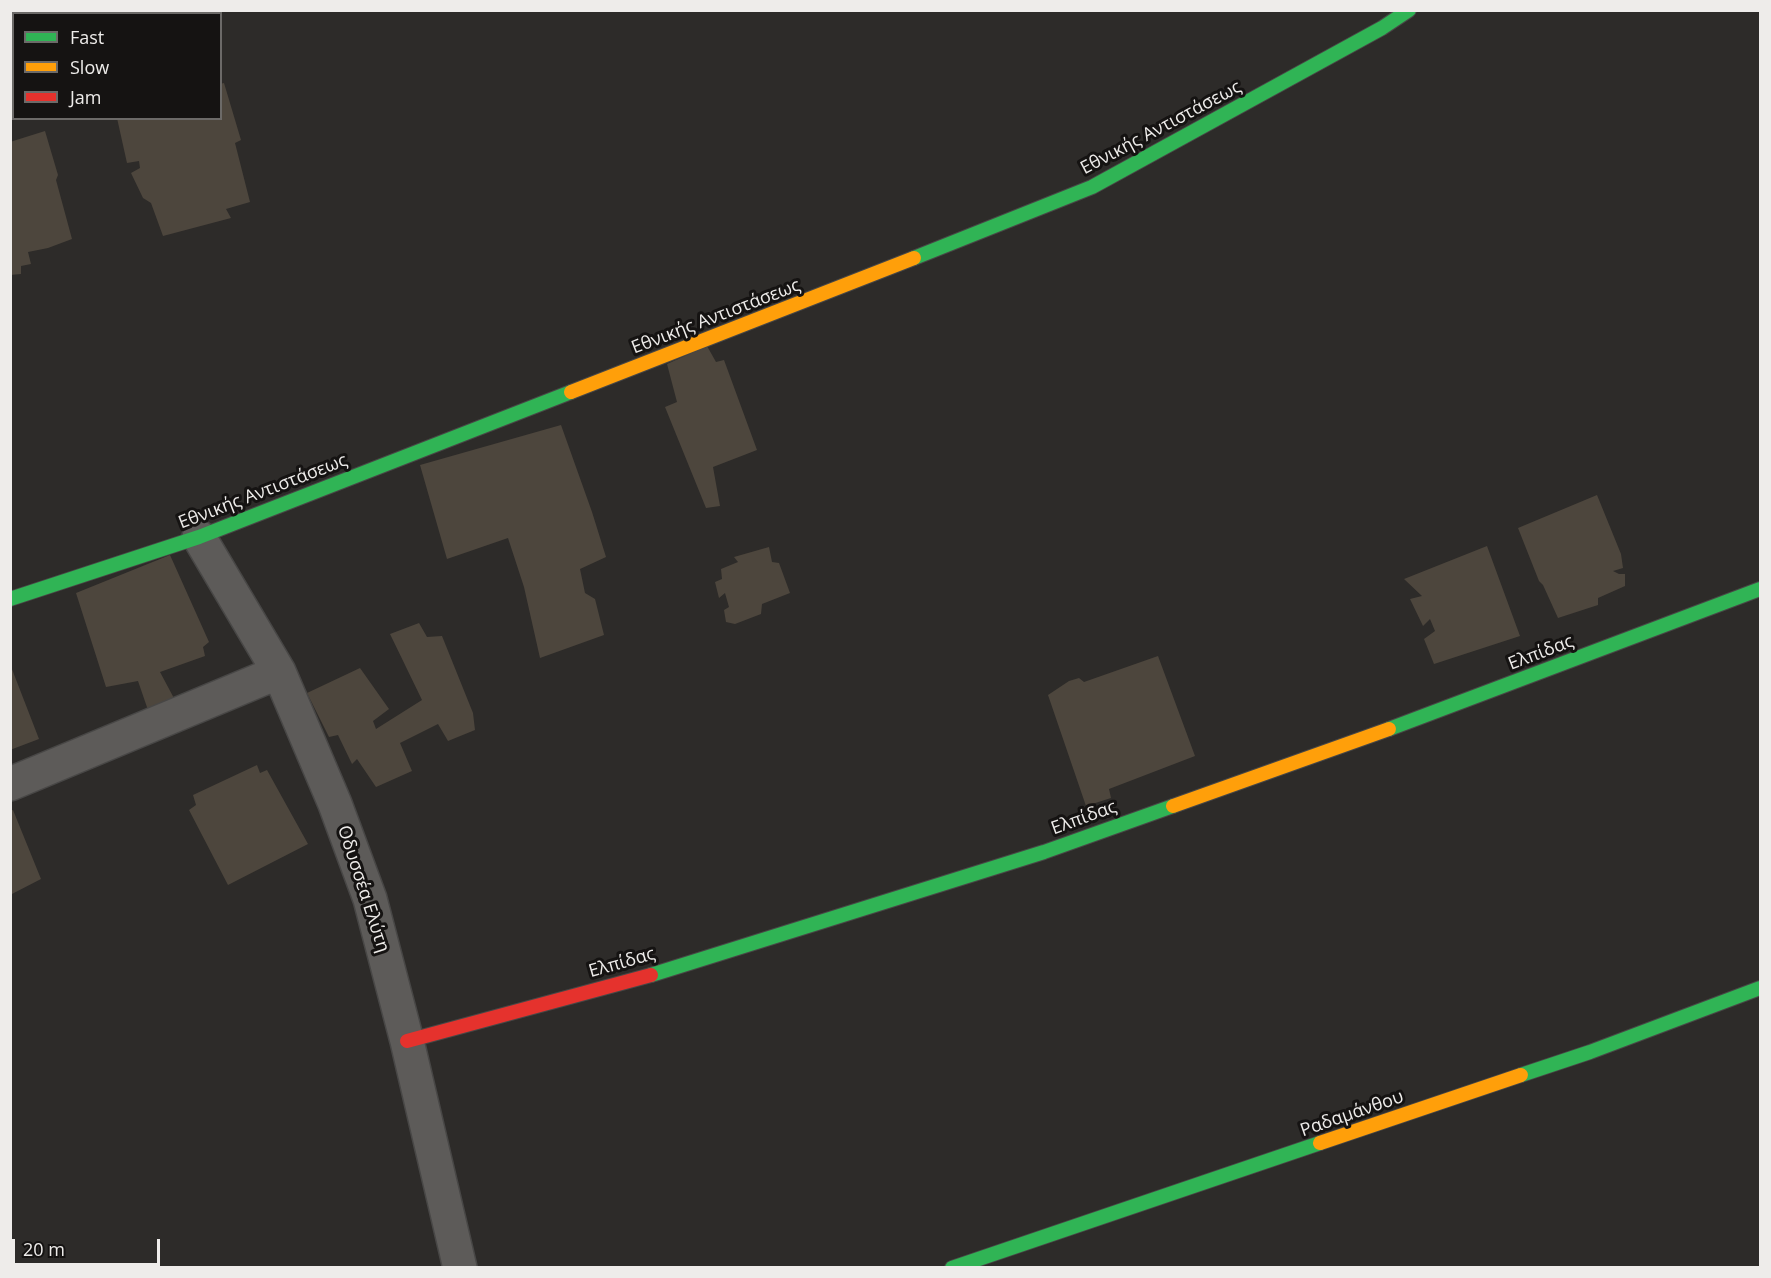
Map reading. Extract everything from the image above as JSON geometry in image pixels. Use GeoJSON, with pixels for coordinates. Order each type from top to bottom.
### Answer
{"type":"FeatureCollection","features":[{"type":"Feature","properties":{"kind":"street","name":"Εθνικής Αντιστάσεως"},"geometry":{"type":"LineString","coordinates":[[10,600],[199,537],[1092,187],[1382,28],[1409,10]]}},
{"type":"Feature","properties":{"kind":"street","name":"Οδυσσέα Ελύτη"},"geometry":{"type":"LineString","coordinates":[[199,537],[279,672],[336,804],[370,899],[407,1041],[460,1268]]}},
{"type":"Feature","properties":{"kind":"street","name":"Ελπίδας"},"geometry":{"type":"LineString","coordinates":[[407,1041],[654,974],[1044,852],[1390,729],[1761,589]]}},
{"type":"Feature","properties":{"kind":"street"},"geometry":{"type":"LineString","coordinates":[[10,784],[279,672]]}},
{"type":"Feature","properties":{"kind":"street","name":"Ραδαμάνθου"},"geometry":{"type":"LineString","coordinates":[[952,1268],[1579,1056],[1761,988]]}},
{"type":"Feature","properties":{"kind":"building"},"geometry":{"type":"Polygon","coordinates":[[[224,83],[241,140],[235,143],[250,202],[226,209],[231,218],[163,236],[151,203],[143,198],[131,173],[140,168],[139,161],[127,163],[117,120],[222,120],[222,84],[224,83]]]}},
{"type":"Feature","properties":{"kind":"building"},"geometry":{"type":"Polygon","coordinates":[[[45,131],[58,175],[56,180],[72,239],[48,248],[28,252],[31,264],[21,266],[21,274],[10,275],[10,142],[45,131]]]}},
{"type":"Feature","properties":{"kind":"building"},"geometry":{"type":"Polygon","coordinates":[[[707,346],[716,362],[724,360],[757,450],[713,467],[720,506],[706,508],[665,407],[677,402],[667,364],[707,346]]]}},
{"type":"Feature","properties":{"kind":"building"},"geometry":{"type":"Polygon","coordinates":[[[561,425],[606,557],[580,569],[585,593],[595,599],[604,635],[540,658],[524,587],[508,538],[447,559],[420,465],[561,425]]]}},
{"type":"Feature","properties":{"kind":"building"},"geometry":{"type":"Polygon","coordinates":[[[1597,495],[1621,554],[1623,568],[1613,571],[1625,574],[1625,586],[1598,598],[1598,605],[1558,618],[1539,581],[1518,528],[1597,495]]]}},
{"type":"Feature","properties":{"kind":"building"},"geometry":{"type":"Polygon","coordinates":[[[1487,546],[1520,636],[1434,664],[1424,639],[1435,631],[1430,619],[1423,626],[1410,599],[1422,596],[1404,579],[1487,546]]]}},
{"type":"Feature","properties":{"kind":"building"},"geometry":{"type":"Polygon","coordinates":[[[769,547],[772,562],[779,563],[790,593],[762,604],[761,614],[735,624],[726,622],[724,610],[729,607],[725,593],[719,598],[715,582],[722,579],[721,569],[738,562],[734,557],[769,547]]]}},
{"type":"Feature","properties":{"kind":"building"},"geometry":{"type":"Polygon","coordinates":[[[170,555],[209,642],[203,647],[205,656],[160,672],[176,702],[149,713],[138,681],[106,687],[76,593],[170,555]]]}},
{"type":"Feature","properties":{"kind":"building"},"geometry":{"type":"Polygon","coordinates":[[[419,623],[427,637],[442,636],[473,713],[475,730],[448,741],[438,724],[400,743],[412,771],[376,787],[357,759],[352,764],[338,735],[329,737],[307,693],[360,668],[389,709],[373,721],[376,729],[422,700],[390,634],[419,623]]]}},
{"type":"Feature","properties":{"kind":"building"},"geometry":{"type":"Polygon","coordinates":[[[1158,656],[1195,756],[1109,789],[1111,798],[1086,806],[1048,695],[1069,681],[1079,678],[1084,682],[1158,656]]]}},
{"type":"Feature","properties":{"kind":"building"},"geometry":{"type":"Polygon","coordinates":[[[10,664],[39,739],[10,750],[10,664]]]}},
{"type":"Feature","properties":{"kind":"building"},"geometry":{"type":"Polygon","coordinates":[[[257,765],[260,773],[267,770],[308,844],[228,885],[189,810],[196,805],[193,795],[257,765]]]}},
{"type":"Feature","properties":{"kind":"building"},"geometry":{"type":"Polygon","coordinates":[[[13,810],[41,879],[10,895],[10,811],[13,810]]]}},
{"type":"Feature","properties":{"kind":"traffic: fast"},"geometry":{"type":"LineString","coordinates":[[914,258],[1092,187],[1382,28],[1409,10]]}},
{"type":"Feature","properties":{"kind":"traffic: fast"},"geometry":{"type":"LineString","coordinates":[[10,599],[199,537],[571,392]]}},
{"type":"Feature","properties":{"kind":"traffic: fast"},"geometry":{"type":"LineString","coordinates":[[1389,729],[1760,589]]}},
{"type":"Feature","properties":{"kind":"traffic: fast"},"geometry":{"type":"LineString","coordinates":[[651,975],[1044,852],[1173,806]]}},
{"type":"Feature","properties":{"kind":"traffic: fast"},"geometry":{"type":"LineString","coordinates":[[1521,1075],[1590,1052],[1760,988]]}},
{"type":"Feature","properties":{"kind":"traffic: fast"},"geometry":{"type":"LineString","coordinates":[[952,1268],[1320,1143]]}},
{"type":"Feature","properties":{"kind":"traffic: slow"},"geometry":{"type":"LineString","coordinates":[[571,392],[914,258]]}},
{"type":"Feature","properties":{"kind":"traffic: slow"},"geometry":{"type":"LineString","coordinates":[[1173,806],[1389,729]]}},
{"type":"Feature","properties":{"kind":"traffic: slow"},"geometry":{"type":"LineString","coordinates":[[1320,1143],[1521,1075]]}},
{"type":"Feature","properties":{"kind":"traffic: jam"},"geometry":{"type":"LineString","coordinates":[[407,1041],[651,975]]}}]}
